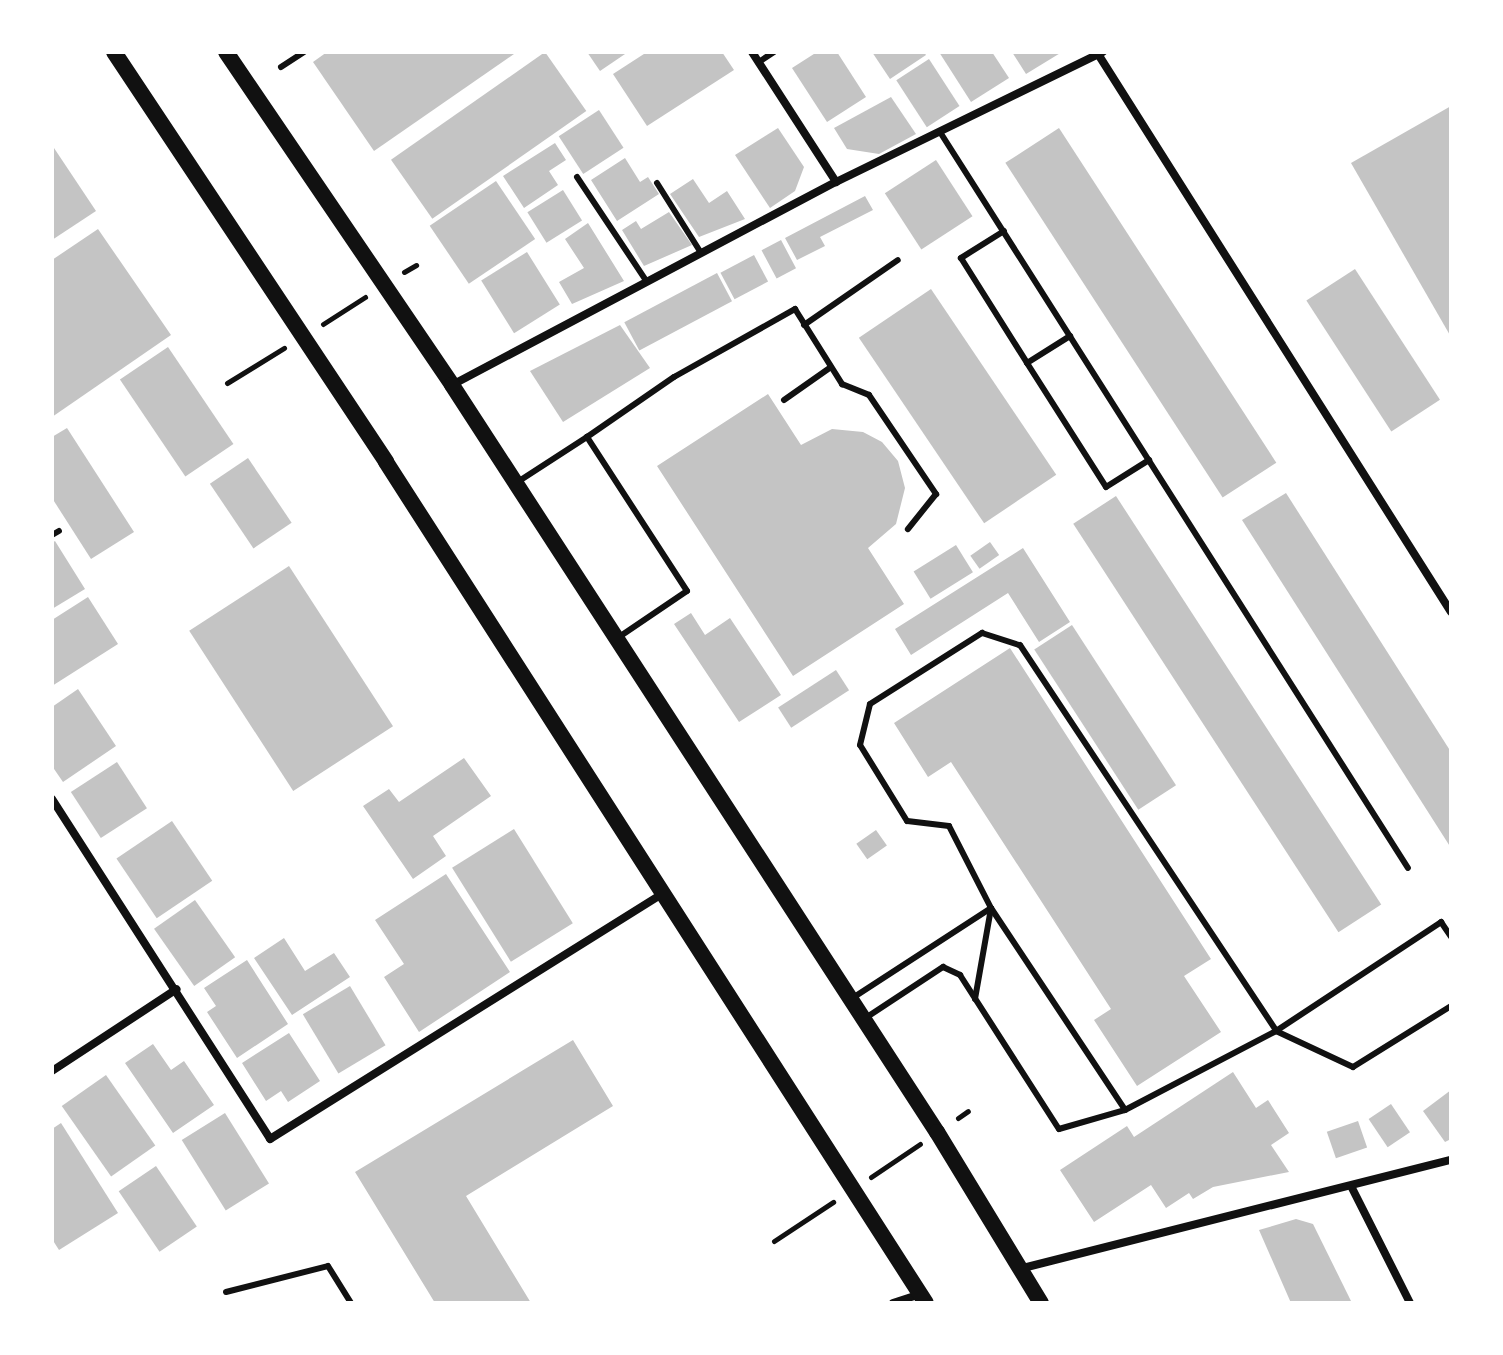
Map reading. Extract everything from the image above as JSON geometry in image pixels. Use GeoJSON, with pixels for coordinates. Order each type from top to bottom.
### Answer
{"type":"FeatureCollection","features":[{"type":"Feature","properties":{"kind":"main road"},"geometry":{"type":"LineString","coordinates":[[114,52],[386,462],[661,895],[923,1298]]}},
{"type":"Feature","properties":{"kind":"main road"},"geometry":{"type":"LineString","coordinates":[[226,52],[452,385],[864,1019],[1023,1268],[1041,1303]]}},
{"type":"Feature","properties":{"kind":"street"},"geometry":{"type":"LineString","coordinates":[[752,52],[836,182]]}},
{"type":"Feature","properties":{"kind":"street"},"geometry":{"type":"LineString","coordinates":[[452,385],[836,182],[1100,53],[1451,612]]}},
{"type":"Feature","properties":{"kind":"street"},"geometry":{"type":"LineString","coordinates":[[52,799],[177,989],[270,1139],[661,895]]}},
{"type":"Feature","properties":{"kind":"street"},"geometry":{"type":"LineString","coordinates":[[52,1071],[177,989]]}},
{"type":"Feature","properties":{"kind":"street"},"geometry":{"type":"LineString","coordinates":[[1023,1268],[1451,1160]]}},
{"type":"Feature","properties":{"kind":"street"},"geometry":{"type":"LineString","coordinates":[[1351,1186],[1410,1303]]}},
{"type":"Feature","properties":{"kind":"street"},"geometry":{"type":"LineString","coordinates":[[893,1303],[923,1298]]}},
{"type":"Feature","properties":{"kind":"lane"},"geometry":{"type":"LineString","coordinates":[[281,67],[304,52]]}},
{"type":"Feature","properties":{"kind":"lane"},"geometry":{"type":"LineString","coordinates":[[759,62],[774,52]]}},
{"type":"Feature","properties":{"kind":"lane"},"geometry":{"type":"LineString","coordinates":[[940,132],[1408,868]]}},
{"type":"Feature","properties":{"kind":"lane"},"geometry":{"type":"LineString","coordinates":[[577,177],[647,282]]}},
{"type":"Feature","properties":{"kind":"lane"},"geometry":{"type":"LineString","coordinates":[[657,183],[701,253]]}},
{"type":"Feature","properties":{"kind":"lane"},"geometry":{"type":"LineString","coordinates":[[1004,231],[961,258],[1027,363],[1106,487],[1149,460]]}},
{"type":"Feature","properties":{"kind":"lane"},"geometry":{"type":"LineString","coordinates":[[804,325],[898,260]]}},
{"type":"Feature","properties":{"kind":"lane"},"geometry":{"type":"LineString","coordinates":[[515,483],[674,377],[795,309],[842,384],[869,395],[936,494],[908,529]]}},
{"type":"Feature","properties":{"kind":"lane"},"geometry":{"type":"LineString","coordinates":[[1027,363],[1070,336]]}},
{"type":"Feature","properties":{"kind":"lane"},"geometry":{"type":"LineString","coordinates":[[784,400],[831,367]]}},
{"type":"Feature","properties":{"kind":"lane"},"geometry":{"type":"LineString","coordinates":[[587,437],[687,591],[617,639]]}},
{"type":"Feature","properties":{"kind":"lane"},"geometry":{"type":"LineString","coordinates":[[1125,1110],[991,908],[949,826],[907,821],[860,745],[870,704],[982,633],[1020,645],[1276,1031],[1353,1067],[1451,1006]]}},
{"type":"Feature","properties":{"kind":"lane"},"geometry":{"type":"LineString","coordinates":[[851,999],[991,908]]}},
{"type":"Feature","properties":{"kind":"lane"},"geometry":{"type":"LineString","coordinates":[[975,999],[991,908]]}},
{"type":"Feature","properties":{"kind":"lane"},"geometry":{"type":"LineString","coordinates":[[864,1019],[943,967],[960,975],[1059,1129],[1125,1110],[1276,1031],[1441,922],[1451,937]]}},
{"type":"Feature","properties":{"kind":"lane"},"geometry":{"type":"LineString","coordinates":[[226,1292],[328,1266],[351,1303]]}},
{"type":"Feature","properties":{"kind":"building"},"geometry":{"type":"Polygon","coordinates":[[[327,52],[514,54],[374,151],[313,62],[327,52]]]}},
{"type":"Feature","properties":{"kind":"building"},"geometry":{"type":"Polygon","coordinates":[[[545,52],[586,111],[432,219],[391,160],[545,52]]]}},
{"type":"Feature","properties":{"kind":"building"},"geometry":{"type":"Polygon","coordinates":[[[587,52],[628,52],[600,71],[587,52]]]}},
{"type":"Feature","properties":{"kind":"building"},"geometry":{"type":"Polygon","coordinates":[[[647,52],[722,52],[734,70],[647,126],[613,74],[647,52]]]}},
{"type":"Feature","properties":{"kind":"building"},"geometry":{"type":"Polygon","coordinates":[[[817,52],[837,52],[866,97],[827,122],[792,68],[817,52]]]}},
{"type":"Feature","properties":{"kind":"building"},"geometry":{"type":"Polygon","coordinates":[[[872,52],[924,52],[926,55],[890,79],[872,52]]]}},
{"type":"Feature","properties":{"kind":"building"},"geometry":{"type":"Polygon","coordinates":[[[939,52],[992,52],[1009,78],[971,102],[939,52]]]}},
{"type":"Feature","properties":{"kind":"building"},"geometry":{"type":"Polygon","coordinates":[[[1012,52],[1062,52],[1026,74],[1012,52]]]}},
{"type":"Feature","properties":{"kind":"building"},"geometry":{"type":"Polygon","coordinates":[[[929,59],[959,106],[927,127],[896,80],[929,59]]]}},
{"type":"Feature","properties":{"kind":"building"},"geometry":{"type":"Polygon","coordinates":[[[891,97],[916,134],[879,154],[847,149],[834,128],[891,97]]]}},
{"type":"Feature","properties":{"kind":"building"},"geometry":{"type":"Polygon","coordinates":[[[1451,106],[1451,337],[1351,163],[1451,106]]]}},
{"type":"Feature","properties":{"kind":"building"},"geometry":{"type":"Polygon","coordinates":[[[599,110],[624,148],[583,174],[559,136],[599,110]]]}},
{"type":"Feature","properties":{"kind":"building"},"geometry":{"type":"Polygon","coordinates":[[[778,128],[804,167],[795,191],[770,208],[735,155],[778,128]]]}},
{"type":"Feature","properties":{"kind":"building"},"geometry":{"type":"Polygon","coordinates":[[[1059,128],[1276,463],[1223,497],[1005,163],[1059,128]]]}},
{"type":"Feature","properties":{"kind":"building"},"geometry":{"type":"Polygon","coordinates":[[[555,143],[566,160],[549,171],[558,185],[524,208],[503,176],[555,143]]]}},
{"type":"Feature","properties":{"kind":"building"},"geometry":{"type":"Polygon","coordinates":[[[52,145],[96,211],[52,240],[52,145]]]}},
{"type":"Feature","properties":{"kind":"building"},"geometry":{"type":"Polygon","coordinates":[[[625,158],[640,182],[648,177],[659,194],[617,221],[591,180],[625,158]]]}},
{"type":"Feature","properties":{"kind":"building"},"geometry":{"type":"Polygon","coordinates":[[[936,160],[972,216],[921,249],[885,193],[936,160]]]}},
{"type":"Feature","properties":{"kind":"building"},"geometry":{"type":"Polygon","coordinates":[[[693,179],[709,203],[727,191],[745,219],[699,237],[670,194],[693,179]]]}},
{"type":"Feature","properties":{"kind":"building"},"geometry":{"type":"Polygon","coordinates":[[[496,181],[535,239],[469,284],[430,226],[496,181]]]}},
{"type":"Feature","properties":{"kind":"building"},"geometry":{"type":"Polygon","coordinates":[[[563,190],[582,221],[546,243],[527,212],[563,190]]]}},
{"type":"Feature","properties":{"kind":"building"},"geometry":{"type":"Polygon","coordinates":[[[865,196],[873,210],[820,237],[825,246],[797,260],[785,238],[865,196]]]}},
{"type":"Feature","properties":{"kind":"building"},"geometry":{"type":"Polygon","coordinates":[[[669,212],[692,245],[644,266],[622,230],[636,221],[641,229],[669,212]]]}},
{"type":"Feature","properties":{"kind":"building"},"geometry":{"type":"Polygon","coordinates":[[[588,223],[624,281],[572,304],[559,282],[584,268],[565,239],[588,223]]]}},
{"type":"Feature","properties":{"kind":"building"},"geometry":{"type":"Polygon","coordinates":[[[98,229],[171,335],[52,417],[52,260],[98,229]]]}},
{"type":"Feature","properties":{"kind":"building"},"geometry":{"type":"Polygon","coordinates":[[[781,240],[796,268],[777,279],[762,250],[781,240]]]}},
{"type":"Feature","properties":{"kind":"building"},"geometry":{"type":"Polygon","coordinates":[[[527,252],[560,305],[514,333],[481,281],[527,252]]]}},
{"type":"Feature","properties":{"kind":"building"},"geometry":{"type":"Polygon","coordinates":[[[754,255],[768,281],[735,299],[720,273],[754,255]]]}},
{"type":"Feature","properties":{"kind":"building"},"geometry":{"type":"Polygon","coordinates":[[[1355,269],[1440,400],[1391,431],[1306,301],[1355,269]]]}},
{"type":"Feature","properties":{"kind":"building"},"geometry":{"type":"Polygon","coordinates":[[[717,273],[732,301],[639,351],[624,322],[717,273]]]}},
{"type":"Feature","properties":{"kind":"building"},"geometry":{"type":"Polygon","coordinates":[[[931,289],[1056,475],[984,523],[859,338],[931,289]]]}},
{"type":"Feature","properties":{"kind":"building"},"geometry":{"type":"Polygon","coordinates":[[[620,325],[650,368],[563,422],[530,371],[620,325]]]}},
{"type":"Feature","properties":{"kind":"building"},"geometry":{"type":"Polygon","coordinates":[[[168,347],[233,444],[185,476],[120,379],[168,347]]]}},
{"type":"Feature","properties":{"kind":"building"},"geometry":{"type":"Polygon","coordinates":[[[768,394],[801,445],[832,429],[863,432],[882,442],[898,461],[905,488],[896,524],[868,548],[904,604],[793,676],[657,466],[768,394]]]}},
{"type":"Feature","properties":{"kind":"building"},"geometry":{"type":"Polygon","coordinates":[[[67,428],[134,532],[91,559],[52,498],[52,437],[67,428]]]}},
{"type":"Feature","properties":{"kind":"building"},"geometry":{"type":"Polygon","coordinates":[[[248,458],[292,523],[253,548],[210,484],[248,458]]]}},
{"type":"Feature","properties":{"kind":"building"},"geometry":{"type":"Polygon","coordinates":[[[1286,493],[1451,752],[1451,848],[1242,520],[1286,493]]]}},
{"type":"Feature","properties":{"kind":"building"},"geometry":{"type":"Polygon","coordinates":[[[1116,496],[1381,904],[1338,932],[1073,524],[1116,496]]]}},
{"type":"Feature","properties":{"kind":"building"},"geometry":{"type":"Polygon","coordinates":[[[55,541],[85,589],[52,609],[52,543],[55,541]]]}},
{"type":"Feature","properties":{"kind":"building"},"geometry":{"type":"Polygon","coordinates":[[[990,542],[999,555],[980,569],[970,556],[990,542]]]}},
{"type":"Feature","properties":{"kind":"building"},"geometry":{"type":"Polygon","coordinates":[[[956,545],[973,572],[931,599],[914,571],[956,545]]]}},
{"type":"Feature","properties":{"kind":"building"},"geometry":{"type":"Polygon","coordinates":[[[1023,548],[1070,622],[1039,642],[1008,593],[911,655],[895,629],[1023,548]]]}},
{"type":"Feature","properties":{"kind":"building"},"geometry":{"type":"Polygon","coordinates":[[[289,566],[393,726],[293,791],[189,631],[289,566]]]}},
{"type":"Feature","properties":{"kind":"building"},"geometry":{"type":"Polygon","coordinates":[[[88,597],[118,644],[52,686],[52,620],[88,597]]]}},
{"type":"Feature","properties":{"kind":"building"},"geometry":{"type":"Polygon","coordinates":[[[691,613],[705,635],[730,618],[781,695],[739,722],[674,624],[691,613]]]}},
{"type":"Feature","properties":{"kind":"building"},"geometry":{"type":"Polygon","coordinates":[[[1072,625],[1176,785],[1138,810],[1034,650],[1072,625]]]}},
{"type":"Feature","properties":{"kind":"building"},"geometry":{"type":"Polygon","coordinates":[[[1010,648],[1211,959],[1184,976],[1221,1032],[1137,1086],[1094,1020],[1111,1009],[951,762],[928,777],[894,723],[1010,648]]]}},
{"type":"Feature","properties":{"kind":"building"},"geometry":{"type":"Polygon","coordinates":[[[836,670],[849,690],[791,728],[778,708],[836,670]]]}},
{"type":"Feature","properties":{"kind":"building"},"geometry":{"type":"Polygon","coordinates":[[[78,689],[116,746],[63,782],[52,766],[52,707],[78,689]]]}},
{"type":"Feature","properties":{"kind":"building"},"geometry":{"type":"Polygon","coordinates":[[[464,758],[491,796],[433,836],[446,856],[413,879],[363,806],[389,789],[399,802],[464,758]]]}},
{"type":"Feature","properties":{"kind":"building"},"geometry":{"type":"Polygon","coordinates":[[[117,762],[147,808],[101,838],[71,792],[117,762]]]}},
{"type":"Feature","properties":{"kind":"building"},"geometry":{"type":"Polygon","coordinates":[[[172,821],[212,881],[157,918],[116,858],[172,821]]]}},
{"type":"Feature","properties":{"kind":"building"},"geometry":{"type":"Polygon","coordinates":[[[514,829],[573,923],[511,962],[452,868],[514,829]]]}},
{"type":"Feature","properties":{"kind":"building"},"geometry":{"type":"Polygon","coordinates":[[[876,830],[887,846],[867,859],[856,844],[876,830]]]}},
{"type":"Feature","properties":{"kind":"building"},"geometry":{"type":"Polygon","coordinates":[[[446,874],[510,972],[419,1032],[384,977],[404,964],[375,920],[446,874]]]}},
{"type":"Feature","properties":{"kind":"building"},"geometry":{"type":"Polygon","coordinates":[[[195,900],[235,957],[194,986],[154,929],[195,900]]]}},
{"type":"Feature","properties":{"kind":"building"},"geometry":{"type":"Polygon","coordinates":[[[284,938],[305,971],[334,953],[350,977],[292,1015],[254,958],[284,938]]]}},
{"type":"Feature","properties":{"kind":"building"},"geometry":{"type":"Polygon","coordinates":[[[247,960],[288,1024],[237,1058],[207,1012],[216,1006],[204,988],[247,960]]]}},
{"type":"Feature","properties":{"kind":"building"},"geometry":{"type":"Polygon","coordinates":[[[350,986],[386,1045],[338,1073],[303,1014],[350,986]]]}},
{"type":"Feature","properties":{"kind":"building"},"geometry":{"type":"Polygon","coordinates":[[[289,1033],[320,1081],[288,1102],[281,1091],[266,1101],[242,1063],[289,1033]]]}},
{"type":"Feature","properties":{"kind":"building"},"geometry":{"type":"Polygon","coordinates":[[[573,1040],[613,1106],[466,1196],[531,1303],[435,1303],[355,1172],[573,1040]]]}},
{"type":"Feature","properties":{"kind":"building"},"geometry":{"type":"Polygon","coordinates":[[[153,1044],[171,1070],[184,1061],[214,1105],[173,1133],[125,1063],[153,1044]]]}},
{"type":"Feature","properties":{"kind":"building"},"geometry":{"type":"Polygon","coordinates":[[[1233,1072],[1256,1108],[1268,1100],[1289,1133],[1271,1145],[1289,1172],[1213,1187],[1193,1199],[1189,1193],[1166,1208],[1151,1185],[1094,1222],[1060,1170],[1127,1126],[1134,1137],[1233,1072]]]}},
{"type":"Feature","properties":{"kind":"building"},"geometry":{"type":"Polygon","coordinates":[[[106,1075],[155,1145],[111,1176],[62,1106],[106,1075]]]}},
{"type":"Feature","properties":{"kind":"building"},"geometry":{"type":"Polygon","coordinates":[[[1451,1090],[1451,1139],[1445,1142],[1423,1111],[1451,1090]]]}},
{"type":"Feature","properties":{"kind":"building"},"geometry":{"type":"Polygon","coordinates":[[[1391,1104],[1410,1132],[1388,1147],[1369,1119],[1391,1104]]]}},
{"type":"Feature","properties":{"kind":"building"},"geometry":{"type":"Polygon","coordinates":[[[225,1113],[269,1183],[226,1210],[182,1140],[225,1113]]]}},
{"type":"Feature","properties":{"kind":"building"},"geometry":{"type":"Polygon","coordinates":[[[1358,1121],[1367,1147],[1336,1158],[1327,1132],[1358,1121]]]}},
{"type":"Feature","properties":{"kind":"building"},"geometry":{"type":"Polygon","coordinates":[[[61,1123],[118,1213],[59,1250],[52,1239],[52,1129],[61,1123]]]}},
{"type":"Feature","properties":{"kind":"building"},"geometry":{"type":"Polygon","coordinates":[[[156,1166],[197,1227],[160,1252],[119,1191],[156,1166]]]}},
{"type":"Feature","properties":{"kind":"building"},"geometry":{"type":"Polygon","coordinates":[[[1296,1219],[1313,1224],[1352,1303],[1291,1303],[1259,1230],[1296,1219]]]}}]}
